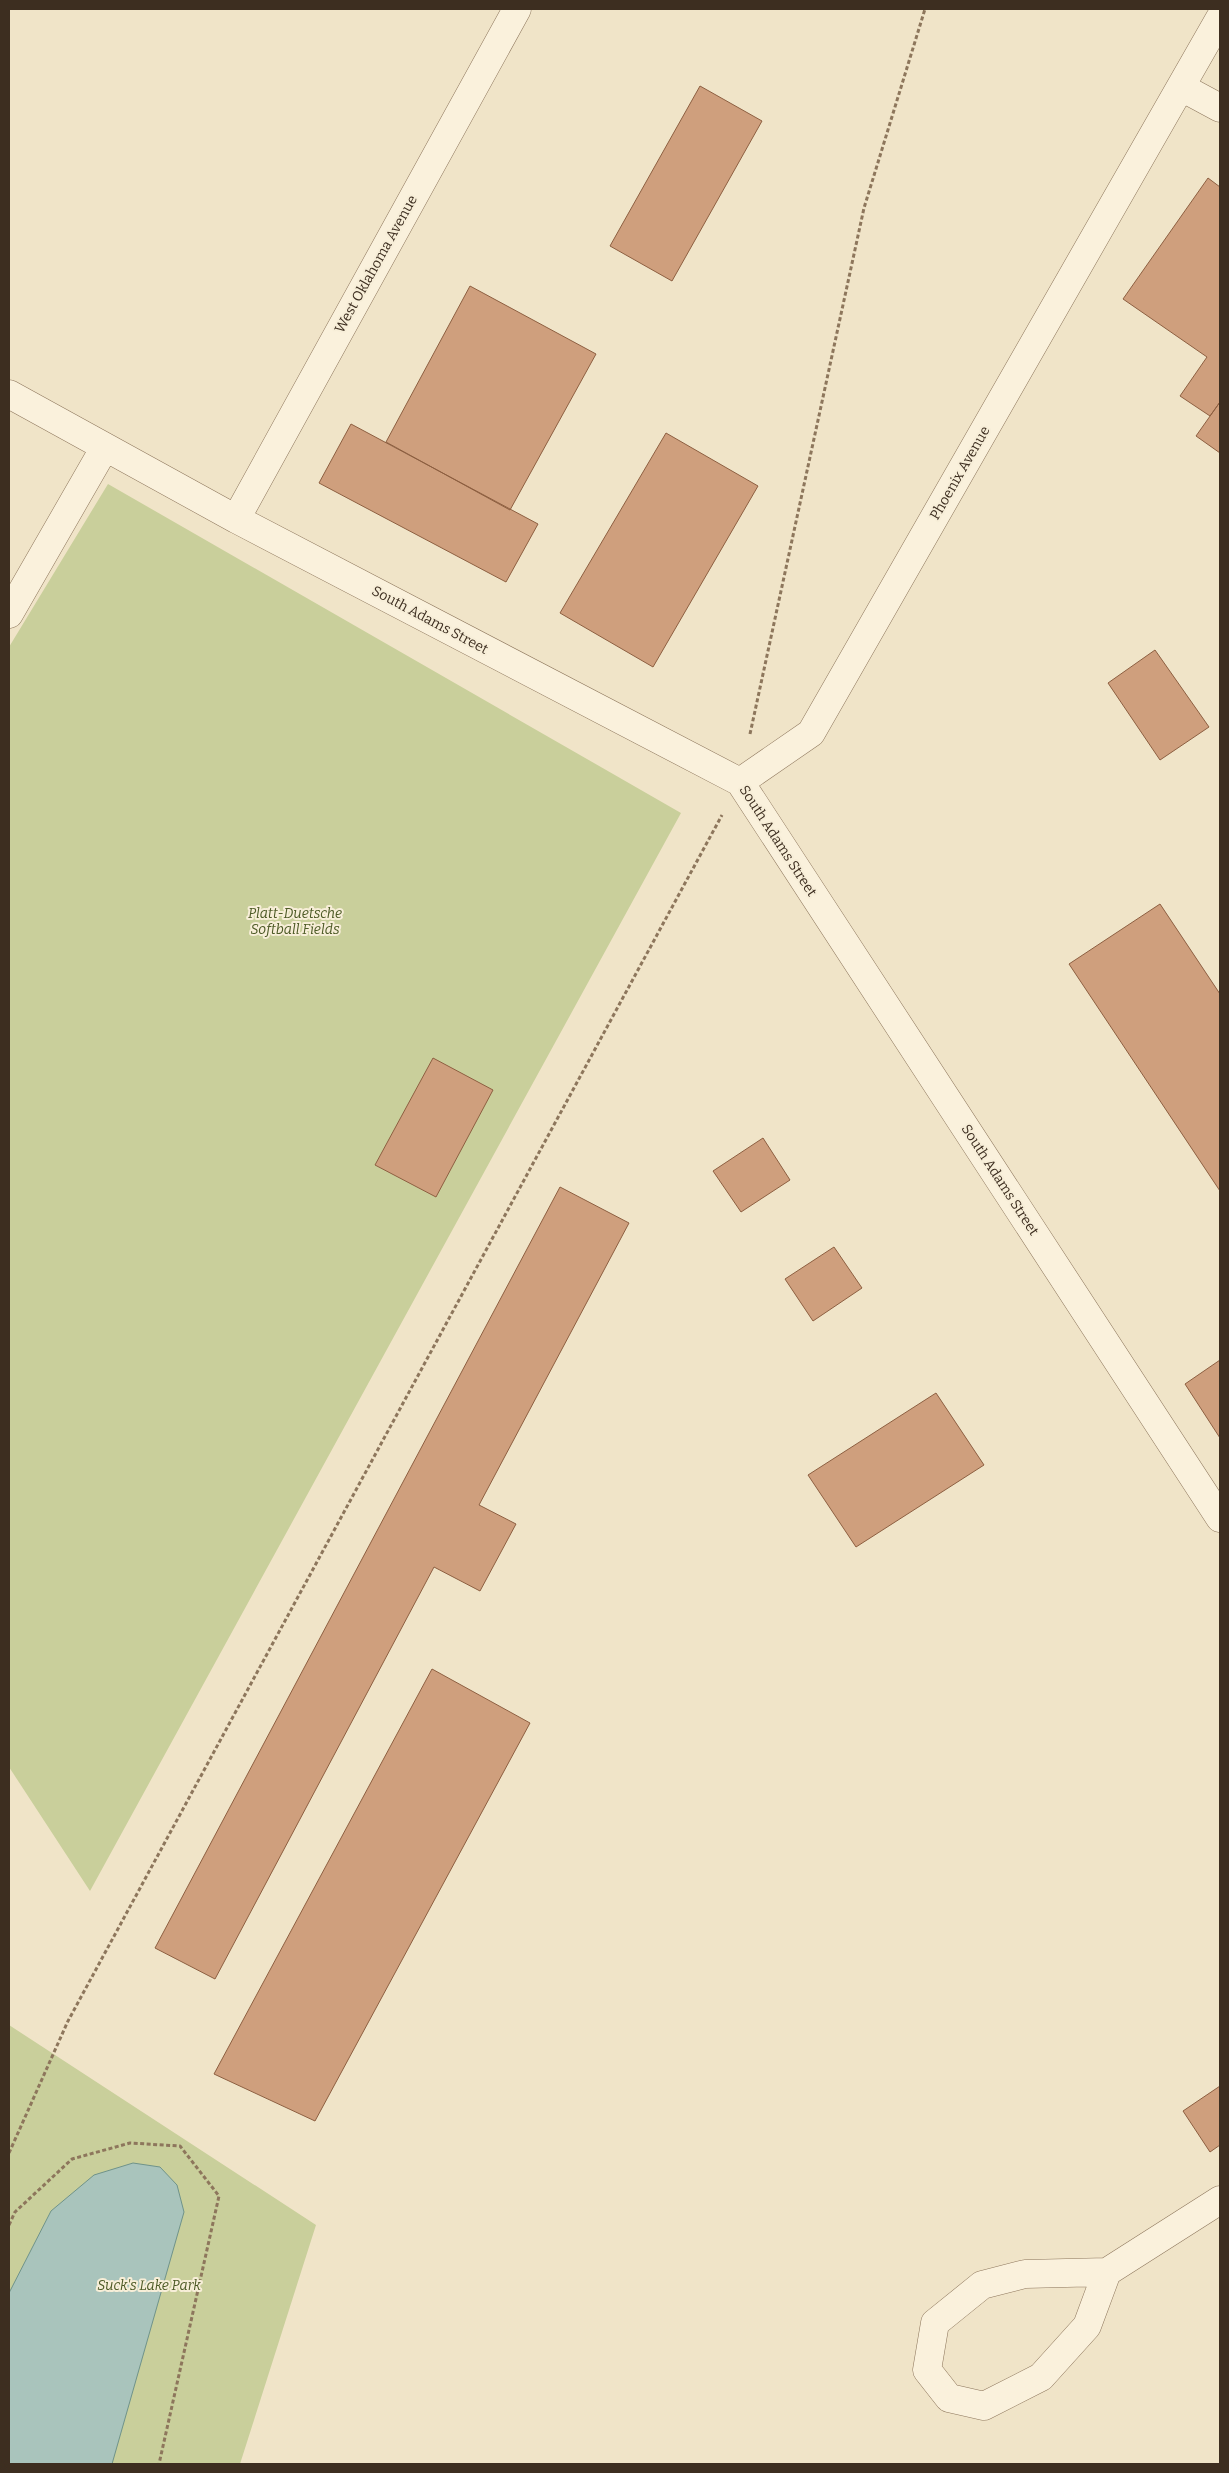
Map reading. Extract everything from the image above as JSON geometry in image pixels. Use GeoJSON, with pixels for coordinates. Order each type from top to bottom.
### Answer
{"type":"FeatureCollection","features":[{"type":"Feature","properties":{"kind":"street","name":"West Oklahoma Avenue"},"geometry":{"type":"LineString","coordinates":[[236,519],[517,9]]}},
{"type":"Feature","properties":{"kind":"street","name":"Phoenix Avenue"},"geometry":{"type":"LineString","coordinates":[[740,782],[811,733],[1220,18]]}},
{"type":"Feature","properties":{"kind":"street"},"geometry":{"type":"LineString","coordinates":[[1181,87],[1220,108]]}},
{"type":"Feature","properties":{"kind":"street","name":"South Adams Street"},"geometry":{"type":"LineString","coordinates":[[9,394],[236,519],[740,782],[1220,1518]]}},
{"type":"Feature","properties":{"kind":"street"},"geometry":{"type":"LineString","coordinates":[[9,614],[105,447]]}},
{"type":"Feature","properties":{"kind":"street"},"geometry":{"type":"LineString","coordinates":[[1107,2272],[1087,2326],[1041,2378],[984,2406],[949,2398],[927,2370],[935,2324],[982,2285],[1025,2274],[1107,2272],[1220,2200]]}},
{"type":"Feature","properties":{"kind":"path"},"geometry":{"type":"LineString","coordinates":[[9,2153],[64,2028],[740,782],[864,208],[925,9]]}},
{"type":"Feature","properties":{"kind":"path"},"geometry":{"type":"LineString","coordinates":[[9,2225],[15,2212],[72,2159],[130,2143],[180,2146],[219,2196],[159,2464]]}},
{"type":"Feature","properties":{"kind":"green space","name":"Platt-Duetsche Softball Fields"},"geometry":{"type":"Polygon","coordinates":[[[108,484],[681,813],[90,1891],[9,1767],[9,647],[108,484]]]}},
{"type":"Feature","properties":{"kind":"green space","name":"Suck's Lake Park"},"geometry":{"type":"Polygon","coordinates":[[[9,2025],[316,2225],[240,2464],[9,2464],[9,2025]]]}},
{"type":"Feature","properties":{"kind":"water"},"geometry":{"type":"Polygon","coordinates":[[[133,2163],[160,2167],[177,2185],[184,2212],[112,2464],[9,2464],[9,2293],[51,2211],[94,2175],[133,2163]]]}},
{"type":"Feature","properties":{"kind":"building"},"geometry":{"type":"Polygon","coordinates":[[[700,86],[762,121],[672,281],[610,246],[700,86]]]}},
{"type":"Feature","properties":{"kind":"building"},"geometry":{"type":"Polygon","coordinates":[[[1208,178],[1220,187],[1220,402],[1210,416],[1180,396],[1207,357],[1123,299],[1208,178]]]}},
{"type":"Feature","properties":{"kind":"building"},"geometry":{"type":"Polygon","coordinates":[[[470,286],[596,354],[510,510],[386,442],[470,286]]]}},
{"type":"Feature","properties":{"kind":"building"},"geometry":{"type":"Polygon","coordinates":[[[1220,402],[1220,453],[1196,436],[1220,402]]]}},
{"type":"Feature","properties":{"kind":"building"},"geometry":{"type":"Polygon","coordinates":[[[351,424],[538,524],[506,582],[319,483],[351,424]]]}},
{"type":"Feature","properties":{"kind":"building"},"geometry":{"type":"Polygon","coordinates":[[[666,433],[758,486],[653,667],[560,613],[666,433]]]}},
{"type":"Feature","properties":{"kind":"building"},"geometry":{"type":"Polygon","coordinates":[[[1155,650],[1209,727],[1160,760],[1108,683],[1155,650]]]}},
{"type":"Feature","properties":{"kind":"building"},"geometry":{"type":"Polygon","coordinates":[[[1160,904],[1220,994],[1220,1191],[1069,964],[1160,904]]]}},
{"type":"Feature","properties":{"kind":"building"},"geometry":{"type":"Polygon","coordinates":[[[433,1058],[493,1090],[436,1197],[375,1165],[433,1058]]]}},
{"type":"Feature","properties":{"kind":"building"},"geometry":{"type":"Polygon","coordinates":[[[763,1138],[790,1180],[741,1212],[713,1171],[763,1138]]]}},
{"type":"Feature","properties":{"kind":"building"},"geometry":{"type":"Polygon","coordinates":[[[560,1187],[629,1223],[479,1505],[516,1524],[480,1591],[434,1567],[215,1979],[155,1948],[560,1187]]]}},
{"type":"Feature","properties":{"kind":"building"},"geometry":{"type":"Polygon","coordinates":[[[834,1247],[862,1288],[813,1321],[785,1279],[834,1247]]]}},
{"type":"Feature","properties":{"kind":"building"},"geometry":{"type":"Polygon","coordinates":[[[1220,1360],[1220,1438],[1185,1384],[1220,1360]]]}},
{"type":"Feature","properties":{"kind":"building"},"geometry":{"type":"Polygon","coordinates":[[[936,1393],[984,1465],[856,1547],[808,1475],[936,1393]]]}},
{"type":"Feature","properties":{"kind":"building"},"geometry":{"type":"Polygon","coordinates":[[[432,1669],[530,1723],[315,2121],[214,2074],[432,1669]]]}},
{"type":"Feature","properties":{"kind":"building"},"geometry":{"type":"Polygon","coordinates":[[[1220,2086],[1220,2145],[1210,2152],[1183,2111],[1220,2086]]]}}]}
